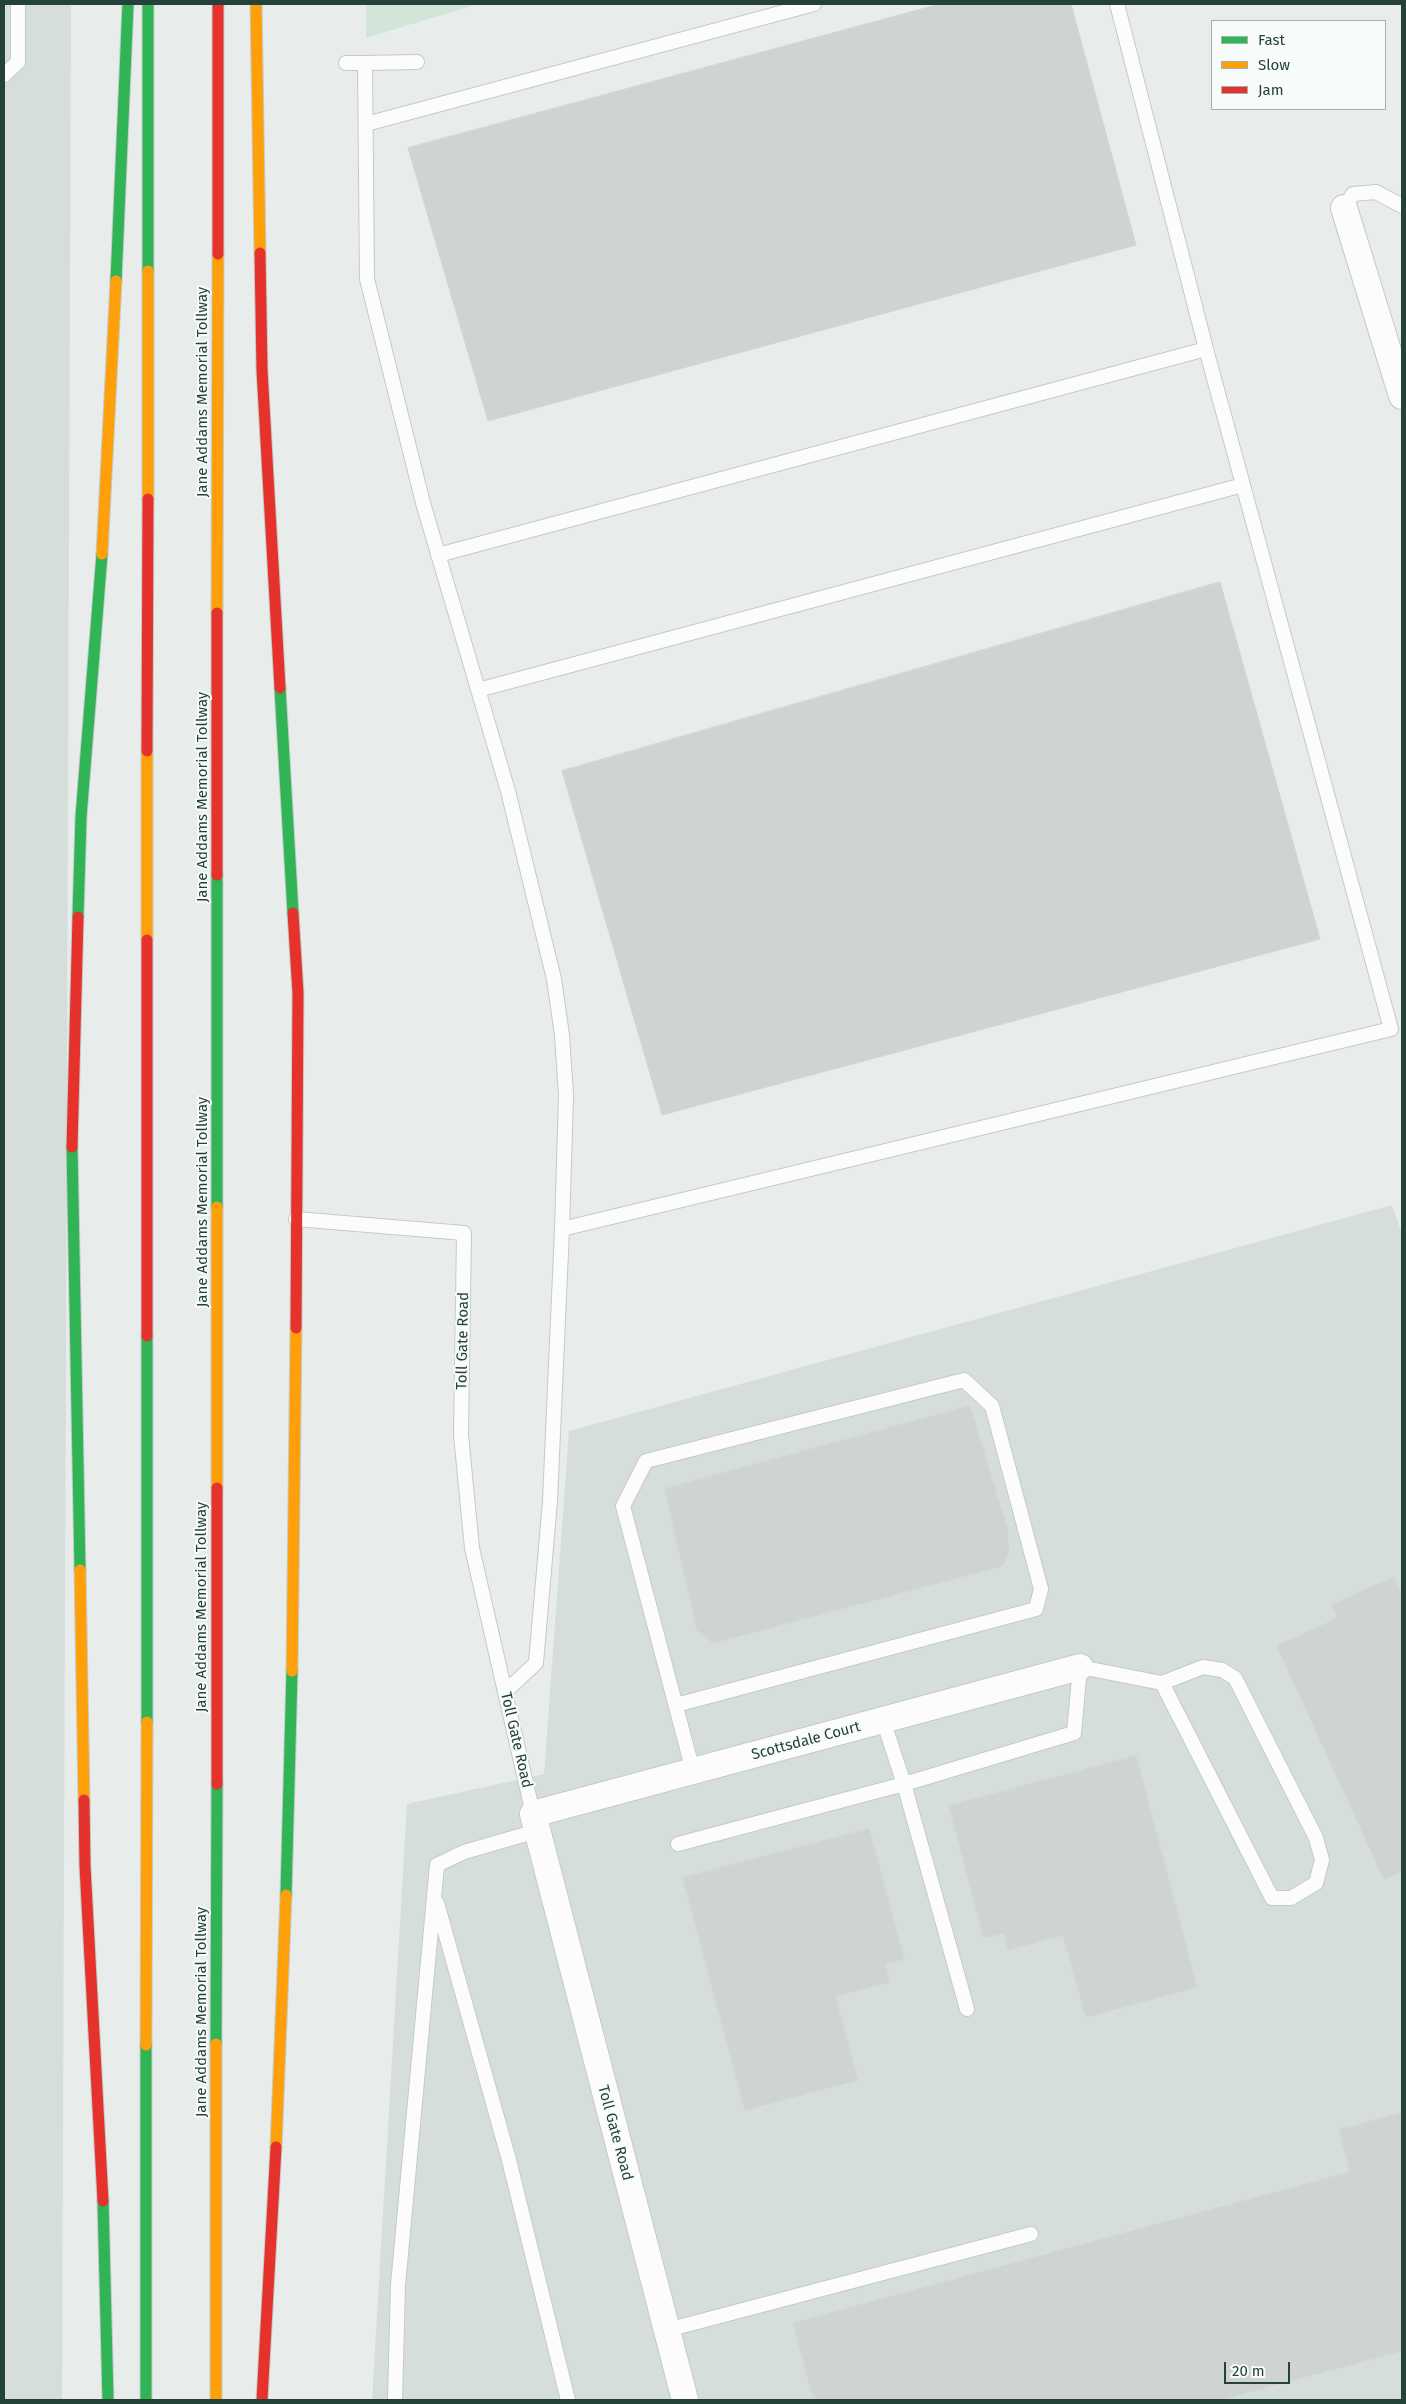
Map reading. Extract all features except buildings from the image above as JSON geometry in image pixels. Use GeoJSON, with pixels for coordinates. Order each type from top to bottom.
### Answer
{"type":"FeatureCollection","features":[{"type":"Feature","properties":{"kind":"highway"},"geometry":{"type":"LineString","coordinates":[[108,2400],[105,2244],[85,1866],[72,1133],[81,817],[106,504],[128,4]]}},
{"type":"Feature","properties":{"kind":"highway"},"geometry":{"type":"LineString","coordinates":[[146,2400],[148,4]]}},
{"type":"Feature","properties":{"kind":"highway","name":"Jane Addams Memorial Tollway"},"geometry":{"type":"LineString","coordinates":[[216,2400],[218,4]]}},
{"type":"Feature","properties":{"kind":"highway"},"geometry":{"type":"LineString","coordinates":[[256,4],[262,370],[298,993],[294,1602],[281,2048],[262,2400]]}},
{"type":"Feature","properties":{"kind":"street"},"geometry":{"type":"LineString","coordinates":[[1344,208],[1402,396]]}},
{"type":"Feature","properties":{"kind":"street","name":"Scottsdale Court"},"geometry":{"type":"LineString","coordinates":[[535,1822],[693,1771],[1080,1667]]}},
{"type":"Feature","properties":{"kind":"street","name":"Toll Gate Road"},"geometry":{"type":"LineString","coordinates":[[535,1822],[685,2400]]}},
{"type":"Feature","properties":{"kind":"lane"},"geometry":{"type":"LineString","coordinates":[[4,75],[18,62],[18,4]]}},
{"type":"Feature","properties":{"kind":"lane"},"geometry":{"type":"LineString","coordinates":[[366,124],[814,4]]}},
{"type":"Feature","properties":{"kind":"lane"},"geometry":{"type":"LineString","coordinates":[[562,1229],[1391,1029],[1206,349],[1117,4]]}},
{"type":"Feature","properties":{"kind":"lane"},"geometry":{"type":"LineString","coordinates":[[346,63],[417,62]]}},
{"type":"Feature","properties":{"kind":"lane"},"geometry":{"type":"LineString","coordinates":[[365,63],[367,279],[438,555],[508,791],[554,979],[562,1035],[566,1095],[562,1229],[550,1501],[536,1663],[504,1692]]}},
{"type":"Feature","properties":{"kind":"lane"},"geometry":{"type":"LineString","coordinates":[[1344,208],[1353,194],[1376,192],[1402,206]]}},
{"type":"Feature","properties":{"kind":"lane"},"geometry":{"type":"LineString","coordinates":[[438,555],[1206,349]]}},
{"type":"Feature","properties":{"kind":"lane"},"geometry":{"type":"LineString","coordinates":[[478,690],[1243,485]]}},
{"type":"Feature","properties":{"kind":"lane","name":"Toll Gate Road"},"geometry":{"type":"LineString","coordinates":[[296,1219],[464,1233],[461,1434],[472,1548],[535,1822]]}},
{"type":"Feature","properties":{"kind":"lane"},"geometry":{"type":"LineString","coordinates":[[676,1705],[1036,1609],[1041,1589],[992,1406],[964,1380],[646,1461],[624,1506],[693,1771]]}},
{"type":"Feature","properties":{"kind":"lane"},"geometry":{"type":"LineString","coordinates":[[678,1844],[904,1784],[1074,1733],[1080,1667],[1162,1683],[1203,1667],[1222,1670],[1235,1678],[1316,1838],[1322,1860],[1316,1883],[1291,1898],[1272,1898],[1162,1683]]}},
{"type":"Feature","properties":{"kind":"lane"},"geometry":{"type":"LineString","coordinates":[[883,1720],[904,1784],[967,2009]]}},
{"type":"Feature","properties":{"kind":"lane"},"geometry":{"type":"LineString","coordinates":[[395,2400],[398,2285],[437,1865],[535,1822]]}},
{"type":"Feature","properties":{"kind":"lane"},"geometry":{"type":"LineString","coordinates":[[434,1894],[509,2160],[568,2400]]}},
{"type":"Feature","properties":{"kind":"lane"},"geometry":{"type":"LineString","coordinates":[[666,2330],[1031,2234]]}},
{"type":"Feature","properties":{"kind":"shaded area"},"geometry":{"type":"Polygon","coordinates":[[[4,4],[71,4],[62,2400],[4,2400],[4,4]]]}},
{"type":"Feature","properties":{"kind":"shaded area"},"geometry":{"type":"Polygon","coordinates":[[[1392,1205],[1402,1234],[1402,2400],[372,2400],[407,1804],[544,1774],[569,1431],[1392,1205]]]}},
{"type":"Feature","properties":{"kind":"green space"},"geometry":{"type":"Polygon","coordinates":[[[366,4],[478,4],[366,38],[366,4]]]}},
{"type":"Feature","properties":{"kind":"traffic: fast"},"geometry":{"type":"LineString","coordinates":[[116,281],[128,4]]}},
{"type":"Feature","properties":{"kind":"traffic: fast"},"geometry":{"type":"LineString","coordinates":[[148,4],[148,271]]}},
{"type":"Feature","properties":{"kind":"traffic: fast"},"geometry":{"type":"LineString","coordinates":[[78,917],[81,817],[102,554]]}},
{"type":"Feature","properties":{"kind":"traffic: fast"},"geometry":{"type":"LineString","coordinates":[[280,688],[293,913]]}},
{"type":"Feature","properties":{"kind":"traffic: fast"},"geometry":{"type":"LineString","coordinates":[[217,875],[217,1207]]}},
{"type":"Feature","properties":{"kind":"traffic: fast"},"geometry":{"type":"LineString","coordinates":[[72,1147],[80,1570]]}},
{"type":"Feature","properties":{"kind":"traffic: fast"},"geometry":{"type":"LineString","coordinates":[[147,1336],[147,1722]]}},
{"type":"Feature","properties":{"kind":"traffic: fast"},"geometry":{"type":"LineString","coordinates":[[286,1895],[292,1671]]}},
{"type":"Feature","properties":{"kind":"traffic: fast"},"geometry":{"type":"LineString","coordinates":[[216,2044],[217,1784]]}},
{"type":"Feature","properties":{"kind":"traffic: fast"},"geometry":{"type":"LineString","coordinates":[[146,2045],[146,2400]]}},
{"type":"Feature","properties":{"kind":"traffic: fast"},"geometry":{"type":"LineString","coordinates":[[103,2201],[108,2400]]}},
{"type":"Feature","properties":{"kind":"traffic: slow"},"geometry":{"type":"LineString","coordinates":[[256,4],[260,253]]}},
{"type":"Feature","properties":{"kind":"traffic: slow"},"geometry":{"type":"LineString","coordinates":[[217,613],[218,254]]}},
{"type":"Feature","properties":{"kind":"traffic: slow"},"geometry":{"type":"LineString","coordinates":[[148,271],[148,499]]}},
{"type":"Feature","properties":{"kind":"traffic: slow"},"geometry":{"type":"LineString","coordinates":[[102,554],[116,281]]}},
{"type":"Feature","properties":{"kind":"traffic: slow"},"geometry":{"type":"LineString","coordinates":[[147,751],[147,940]]}},
{"type":"Feature","properties":{"kind":"traffic: slow"},"geometry":{"type":"LineString","coordinates":[[217,1207],[217,1488]]}},
{"type":"Feature","properties":{"kind":"traffic: slow"},"geometry":{"type":"LineString","coordinates":[[292,1671],[296,1328]]}},
{"type":"Feature","properties":{"kind":"traffic: slow"},"geometry":{"type":"LineString","coordinates":[[80,1570],[84,1800]]}},
{"type":"Feature","properties":{"kind":"traffic: slow"},"geometry":{"type":"LineString","coordinates":[[146,2045],[147,1722]]}},
{"type":"Feature","properties":{"kind":"traffic: slow"},"geometry":{"type":"LineString","coordinates":[[276,2147],[286,1895]]}},
{"type":"Feature","properties":{"kind":"traffic: slow"},"geometry":{"type":"LineString","coordinates":[[216,2044],[216,2400]]}},
{"type":"Feature","properties":{"kind":"traffic: jam"},"geometry":{"type":"LineString","coordinates":[[218,4],[218,254]]}},
{"type":"Feature","properties":{"kind":"traffic: jam"},"geometry":{"type":"LineString","coordinates":[[260,253],[262,370],[280,688]]}},
{"type":"Feature","properties":{"kind":"traffic: jam"},"geometry":{"type":"LineString","coordinates":[[147,751],[148,499]]}},
{"type":"Feature","properties":{"kind":"traffic: jam"},"geometry":{"type":"LineString","coordinates":[[217,613],[217,875]]}},
{"type":"Feature","properties":{"kind":"traffic: jam"},"geometry":{"type":"LineString","coordinates":[[293,913],[298,993],[296,1328]]}},
{"type":"Feature","properties":{"kind":"traffic: jam"},"geometry":{"type":"LineString","coordinates":[[72,1147],[78,917]]}},
{"type":"Feature","properties":{"kind":"traffic: jam"},"geometry":{"type":"LineString","coordinates":[[147,940],[147,1336]]}},
{"type":"Feature","properties":{"kind":"traffic: jam"},"geometry":{"type":"LineString","coordinates":[[217,1488],[217,1784]]}},
{"type":"Feature","properties":{"kind":"traffic: jam"},"geometry":{"type":"LineString","coordinates":[[84,1800],[85,1866],[103,2201]]}},
{"type":"Feature","properties":{"kind":"traffic: jam"},"geometry":{"type":"LineString","coordinates":[[262,2400],[276,2147]]}}]}
